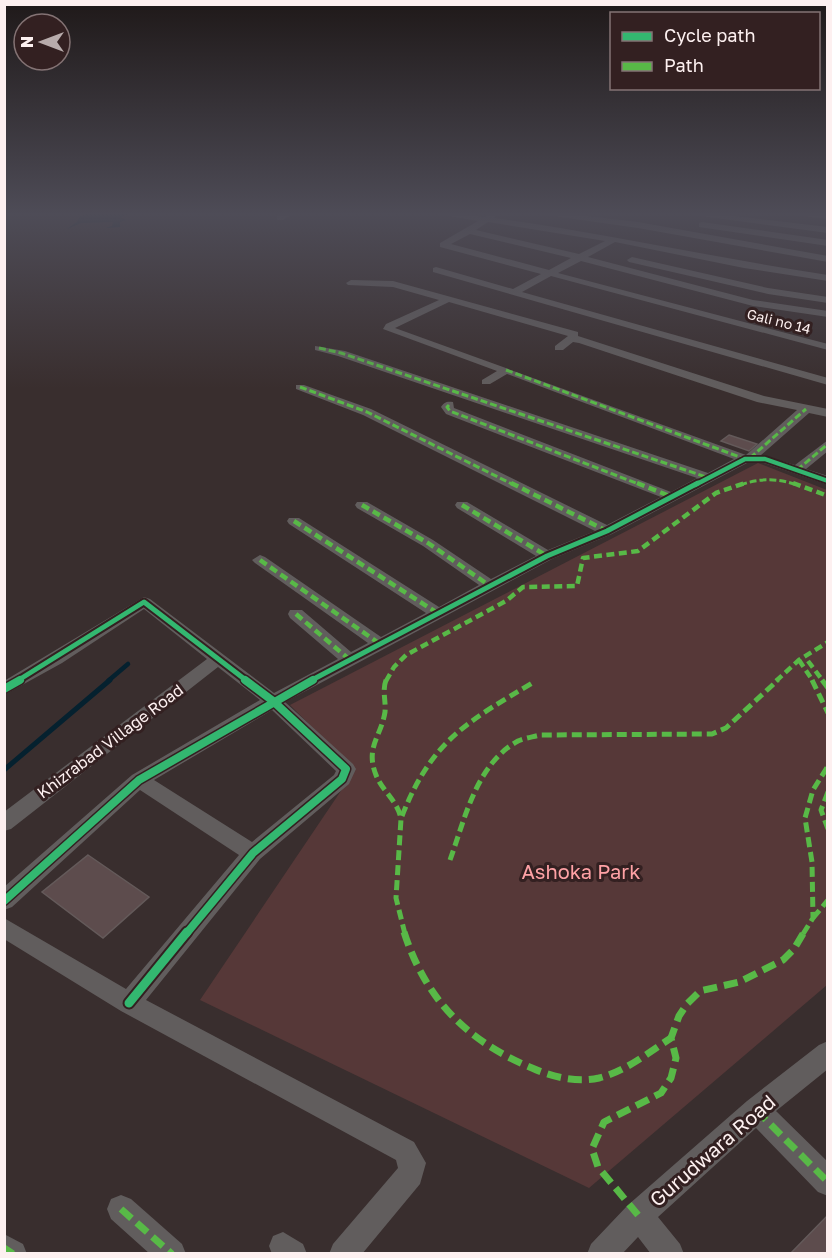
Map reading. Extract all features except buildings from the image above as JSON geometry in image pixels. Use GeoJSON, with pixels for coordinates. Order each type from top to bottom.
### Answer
{"type":"FeatureCollection","features":[{"type":"Feature","properties":{"kind":"street"},"geometry":{"type":"LineString","coordinates":[[442,272],[828,382]]}},
{"type":"Feature","properties":{"kind":"street","name":"Gali no 14"},"geometry":{"type":"LineString","coordinates":[[546,272],[828,347]]}},
{"type":"Feature","properties":{"kind":"street"},"geometry":{"type":"LineString","coordinates":[[635,272],[759,304],[828,314]]}},
{"type":"Feature","properties":{"kind":"street"},"geometry":{"type":"LineString","coordinates":[[685,272],[776,292],[828,300]]}},
{"type":"Feature","properties":{"kind":"street"},"geometry":{"type":"LineString","coordinates":[[791,272],[828,278]]}},
{"type":"Feature","properties":{"kind":"street"},"geometry":{"type":"LineString","coordinates":[[514,292],[551,273]]}},
{"type":"Feature","properties":{"kind":"street"},"geometry":{"type":"LineString","coordinates":[[351,283],[393,284],[574,334]]}},
{"type":"Feature","properties":{"kind":"street"},"geometry":{"type":"LineString","coordinates":[[448,299],[388,329],[748,458],[765,459],[828,482]]}},
{"type":"Feature","properties":{"kind":"street"},"geometry":{"type":"LineString","coordinates":[[558,348],[571,338],[581,340],[761,399],[828,413]]}},
{"type":"Feature","properties":{"kind":"street"},"geometry":{"type":"LineString","coordinates":[[319,348],[341,353],[709,478]]}},
{"type":"Feature","properties":{"kind":"street"},"geometry":{"type":"LineString","coordinates":[[486,382],[506,370]]}},
{"type":"Feature","properties":{"kind":"street"},"geometry":{"type":"LineString","coordinates":[[300,387],[368,412],[607,531]]}},
{"type":"Feature","properties":{"kind":"street"},"geometry":{"type":"LineString","coordinates":[[449,405],[450,411],[672,497]]}},
{"type":"Feature","properties":{"kind":"street"},"geometry":{"type":"LineString","coordinates":[[4,901],[139,780],[273,702],[380,644],[547,556],[607,531],[748,458],[806,409]]}},
{"type":"Feature","properties":{"kind":"street"},"geometry":{"type":"LineString","coordinates":[[797,470],[828,444]]}},
{"type":"Feature","properties":{"kind":"street"},"geometry":{"type":"LineString","coordinates":[[362,505],[428,543],[490,586]]}},
{"type":"Feature","properties":{"kind":"street"},"geometry":{"type":"LineString","coordinates":[[462,506],[547,556]]}},
{"type":"Feature","properties":{"kind":"street"},"geometry":{"type":"LineString","coordinates":[[294,521],[439,614]]}},
{"type":"Feature","properties":{"kind":"street"},"geometry":{"type":"LineString","coordinates":[[260,560],[380,644]]}},
{"type":"Feature","properties":{"kind":"street"},"geometry":{"type":"LineString","coordinates":[[4,689],[56,659],[144,602],[273,702],[344,765],[346,774],[253,854],[129,1003]]}},
{"type":"Feature","properties":{"kind":"street"},"geometry":{"type":"LineString","coordinates":[[296,614],[350,660]]}},
{"type":"Feature","properties":{"kind":"street","name":"Khizrabad Village Road"},"geometry":{"type":"LineString","coordinates":[[4,823],[216,660]]}},
{"type":"Feature","properties":{"kind":"street"},"geometry":{"type":"LineString","coordinates":[[139,780],[253,854]]}},
{"type":"Feature","properties":{"kind":"street"},"geometry":{"type":"LineString","coordinates":[[4,927],[129,1003],[405,1151],[412,1163],[410,1174],[343,1254]]}},
{"type":"Feature","properties":{"kind":"street","name":"Gurudwara Road"},"geometry":{"type":"LineString","coordinates":[[601,1254],[638,1215],[756,1110],[828,1053]]}},
{"type":"Feature","properties":{"kind":"street"},"geometry":{"type":"LineString","coordinates":[[756,1110],[828,1182]]}},
{"type":"Feature","properties":{"kind":"street"},"geometry":{"type":"LineString","coordinates":[[121,1209],[172,1254]]}},
{"type":"Feature","properties":{"kind":"street"},"geometry":{"type":"LineString","coordinates":[[638,1215],[670,1254]]}},
{"type":"Feature","properties":{"kind":"street"},"geometry":{"type":"LineString","coordinates":[[4,1248],[13,1254]]}},
{"type":"Feature","properties":{"kind":"green space","name":"Ashoka Park"},"geometry":{"type":"Polygon","coordinates":[[[758,463],[827,490],[827,985],[589,1188],[200,1000],[355,770],[290,705],[758,463]]]}},
{"type":"Feature","properties":{"kind":"waterway"},"geometry":{"type":"LineString","coordinates":[[108,681],[128,664]]}},
{"type":"Feature","properties":{"kind":"waterway"},"geometry":{"type":"LineString","coordinates":[[4,770],[110,680]]}},
{"type":"Feature","properties":{"kind":"marked path"},"geometry":{"type":"LineString","coordinates":[[319,348],[341,353],[709,478]]}},
{"type":"Feature","properties":{"kind":"marked path"},"geometry":{"type":"LineString","coordinates":[[506,370],[745,459]]}},
{"type":"Feature","properties":{"kind":"marked path"},"geometry":{"type":"LineString","coordinates":[[300,387],[367,412],[607,531]]}},
{"type":"Feature","properties":{"kind":"marked path"},"geometry":{"type":"LineString","coordinates":[[449,405],[447,407],[450,411],[672,497]]}},
{"type":"Feature","properties":{"kind":"marked path"},"geometry":{"type":"LineString","coordinates":[[750,458],[806,409]]}},
{"type":"Feature","properties":{"kind":"marked path"},"geometry":{"type":"LineString","coordinates":[[797,470],[828,444]]}},
{"type":"Feature","properties":{"kind":"marked path"},"geometry":{"type":"LineString","coordinates":[[671,1038],[631,1064],[609,1075],[586,1080],[571,1079],[535,1070],[498,1053],[467,1032],[446,1010],[420,969],[406,939],[398,909],[396,886],[401,842],[400,813],[376,776],[371,758],[373,744],[385,712],[383,693],[385,683],[398,662],[406,655],[506,601],[523,587],[577,586],[583,558],[638,551],[716,493],[755,480],[781,479],[828,496]]}},
{"type":"Feature","properties":{"kind":"marked path"},"geometry":{"type":"LineString","coordinates":[[362,505],[428,543],[490,586]]}},
{"type":"Feature","properties":{"kind":"marked path"},"geometry":{"type":"LineString","coordinates":[[462,505],[547,556]]}},
{"type":"Feature","properties":{"kind":"marked path"},"geometry":{"type":"LineString","coordinates":[[294,521],[439,614]]}},
{"type":"Feature","properties":{"kind":"marked path"},"geometry":{"type":"LineString","coordinates":[[260,560],[380,644]]}},
{"type":"Feature","properties":{"kind":"marked path"},"geometry":{"type":"LineString","coordinates":[[296,614],[350,660]]}},
{"type":"Feature","properties":{"kind":"marked path"},"geometry":{"type":"LineString","coordinates":[[450,860],[467,810],[482,778],[492,763],[518,741],[540,735],[712,734],[726,728],[799,660],[828,642]]}},
{"type":"Feature","properties":{"kind":"marked path"},"geometry":{"type":"LineString","coordinates":[[799,660],[816,685],[828,713]]}},
{"type":"Feature","properties":{"kind":"marked path"},"geometry":{"type":"LineString","coordinates":[[808,661],[828,688]]}},
{"type":"Feature","properties":{"kind":"marked path"},"geometry":{"type":"LineString","coordinates":[[402,816],[420,776],[450,738],[477,717],[534,682]]}},
{"type":"Feature","properties":{"kind":"marked path"},"geometry":{"type":"LineString","coordinates":[[638,1215],[598,1167],[592,1149],[594,1142],[604,1122],[661,1093],[671,1078],[676,1058],[671,1038],[679,1016],[700,991],[739,982],[783,960],[794,949],[813,918],[812,862],[805,818],[813,790],[828,766]]}},
{"type":"Feature","properties":{"kind":"marked path"},"geometry":{"type":"LineString","coordinates":[[828,792],[821,810],[828,829]]}},
{"type":"Feature","properties":{"kind":"marked path"},"geometry":{"type":"LineString","coordinates":[[813,918],[828,900]]}},
{"type":"Feature","properties":{"kind":"marked path"},"geometry":{"type":"LineString","coordinates":[[756,1110],[828,1182]]}},
{"type":"Feature","properties":{"kind":"marked path"},"geometry":{"type":"LineString","coordinates":[[121,1209],[172,1254]]}},
{"type":"Feature","properties":{"kind":"marked path"},"geometry":{"type":"LineString","coordinates":[[4,1248],[13,1254]]}},
{"type":"Feature","properties":{"kind":"cycle path"},"geometry":{"type":"LineString","coordinates":[[4,901],[139,780],[273,701],[547,556],[607,531],[745,459],[765,459],[828,481]]}},
{"type":"Feature","properties":{"kind":"cycle path"},"geometry":{"type":"LineString","coordinates":[[4,689],[56,659],[144,602],[273,701],[346,769],[342,779],[253,853],[129,1003]]}}]}
